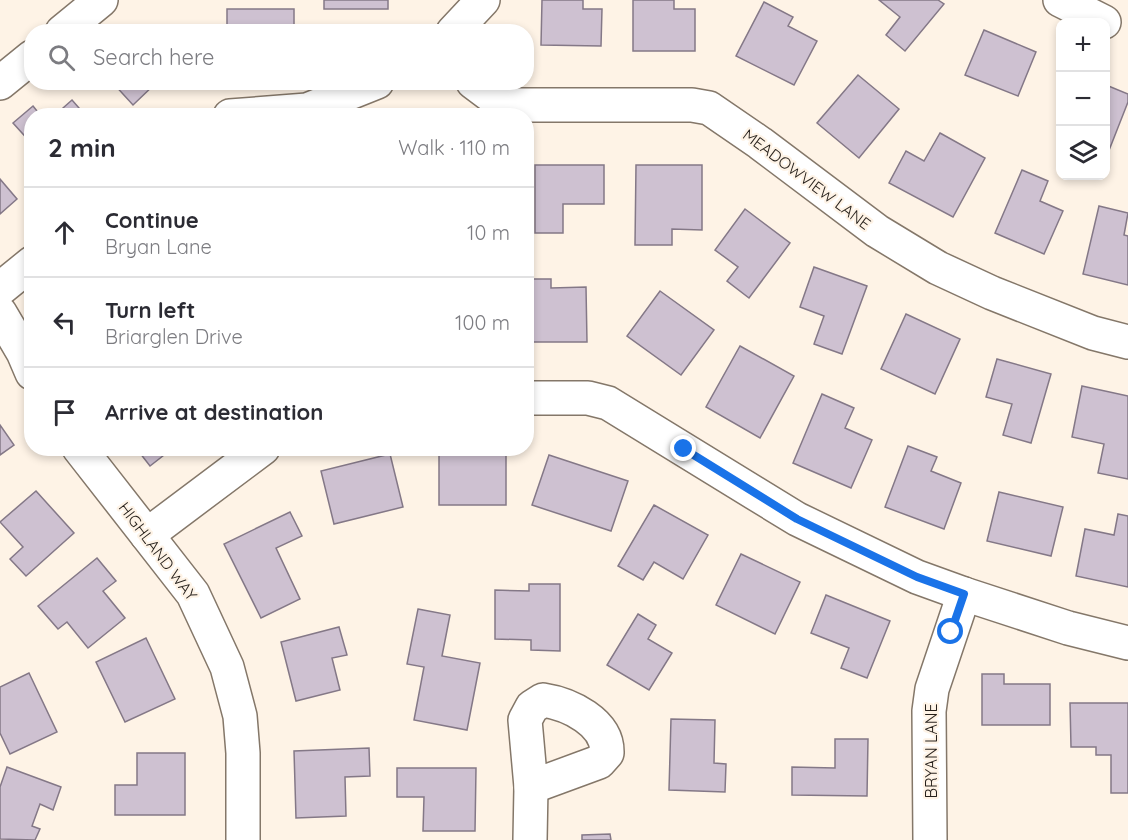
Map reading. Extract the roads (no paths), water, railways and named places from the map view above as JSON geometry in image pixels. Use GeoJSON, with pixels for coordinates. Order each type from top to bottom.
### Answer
{"type":"FeatureCollection","features":[{"type":"Feature","properties":{"kind":"street"},"geometry":{"type":"LineString","coordinates":[[72,24],[101,0]]}},
{"type":"Feature","properties":{"kind":"street"},"geometry":{"type":"LineString","coordinates":[[460,24],[483,0]]}},
{"type":"Feature","properties":{"kind":"street"},"geometry":{"type":"LineString","coordinates":[[1060,0],[1095,18]]}},
{"type":"Feature","properties":{"kind":"street"},"geometry":{"type":"LineString","coordinates":[[1110,25],[1128,33]]}},
{"type":"Feature","properties":{"kind":"street"},"geometry":{"type":"LineString","coordinates":[[0,83],[24,64]]}},
{"type":"Feature","properties":{"kind":"street"},"geometry":{"type":"LineString","coordinates":[[312,108],[357,90]]}},
{"type":"Feature","properties":{"kind":"street","name":"MEADOWVIEW LANE"},"geometry":{"type":"LineString","coordinates":[[484,90],[515,105],[692,105],[709,108],[760,143],[877,231],[938,268],[992,293],[1093,333],[1128,342]]}},
{"type":"Feature","properties":{"kind":"street"},"geometry":{"type":"LineString","coordinates":[[0,289],[24,270]]}},
{"type":"Feature","properties":{"kind":"street"},"geometry":{"type":"LineString","coordinates":[[0,313],[24,354]]}},
{"type":"Feature","properties":{"kind":"street"},"geometry":{"type":"LineString","coordinates":[[534,398],[588,398],[608,403],[797,519],[917,577],[1068,628],[1128,643]]}},
{"type":"Feature","properties":{"kind":"street","name":"HIGHLAND WAY"},"geometry":{"type":"LineString","coordinates":[[85,456],[194,594],[227,667],[240,716],[243,753],[243,840]]}},
{"type":"Feature","properties":{"kind":"street"},"geometry":{"type":"LineString","coordinates":[[147,535],[252,456]]}},
{"type":"Feature","properties":{"kind":"street","name":"BRYAN LANE"},"geometry":{"type":"LineString","coordinates":[[930,840],[929,711],[932,689],[964,594]]}},
{"type":"Feature","properties":{"kind":"street"},"geometry":{"type":"LineString","coordinates":[[530,840],[531,787]]}}]}
